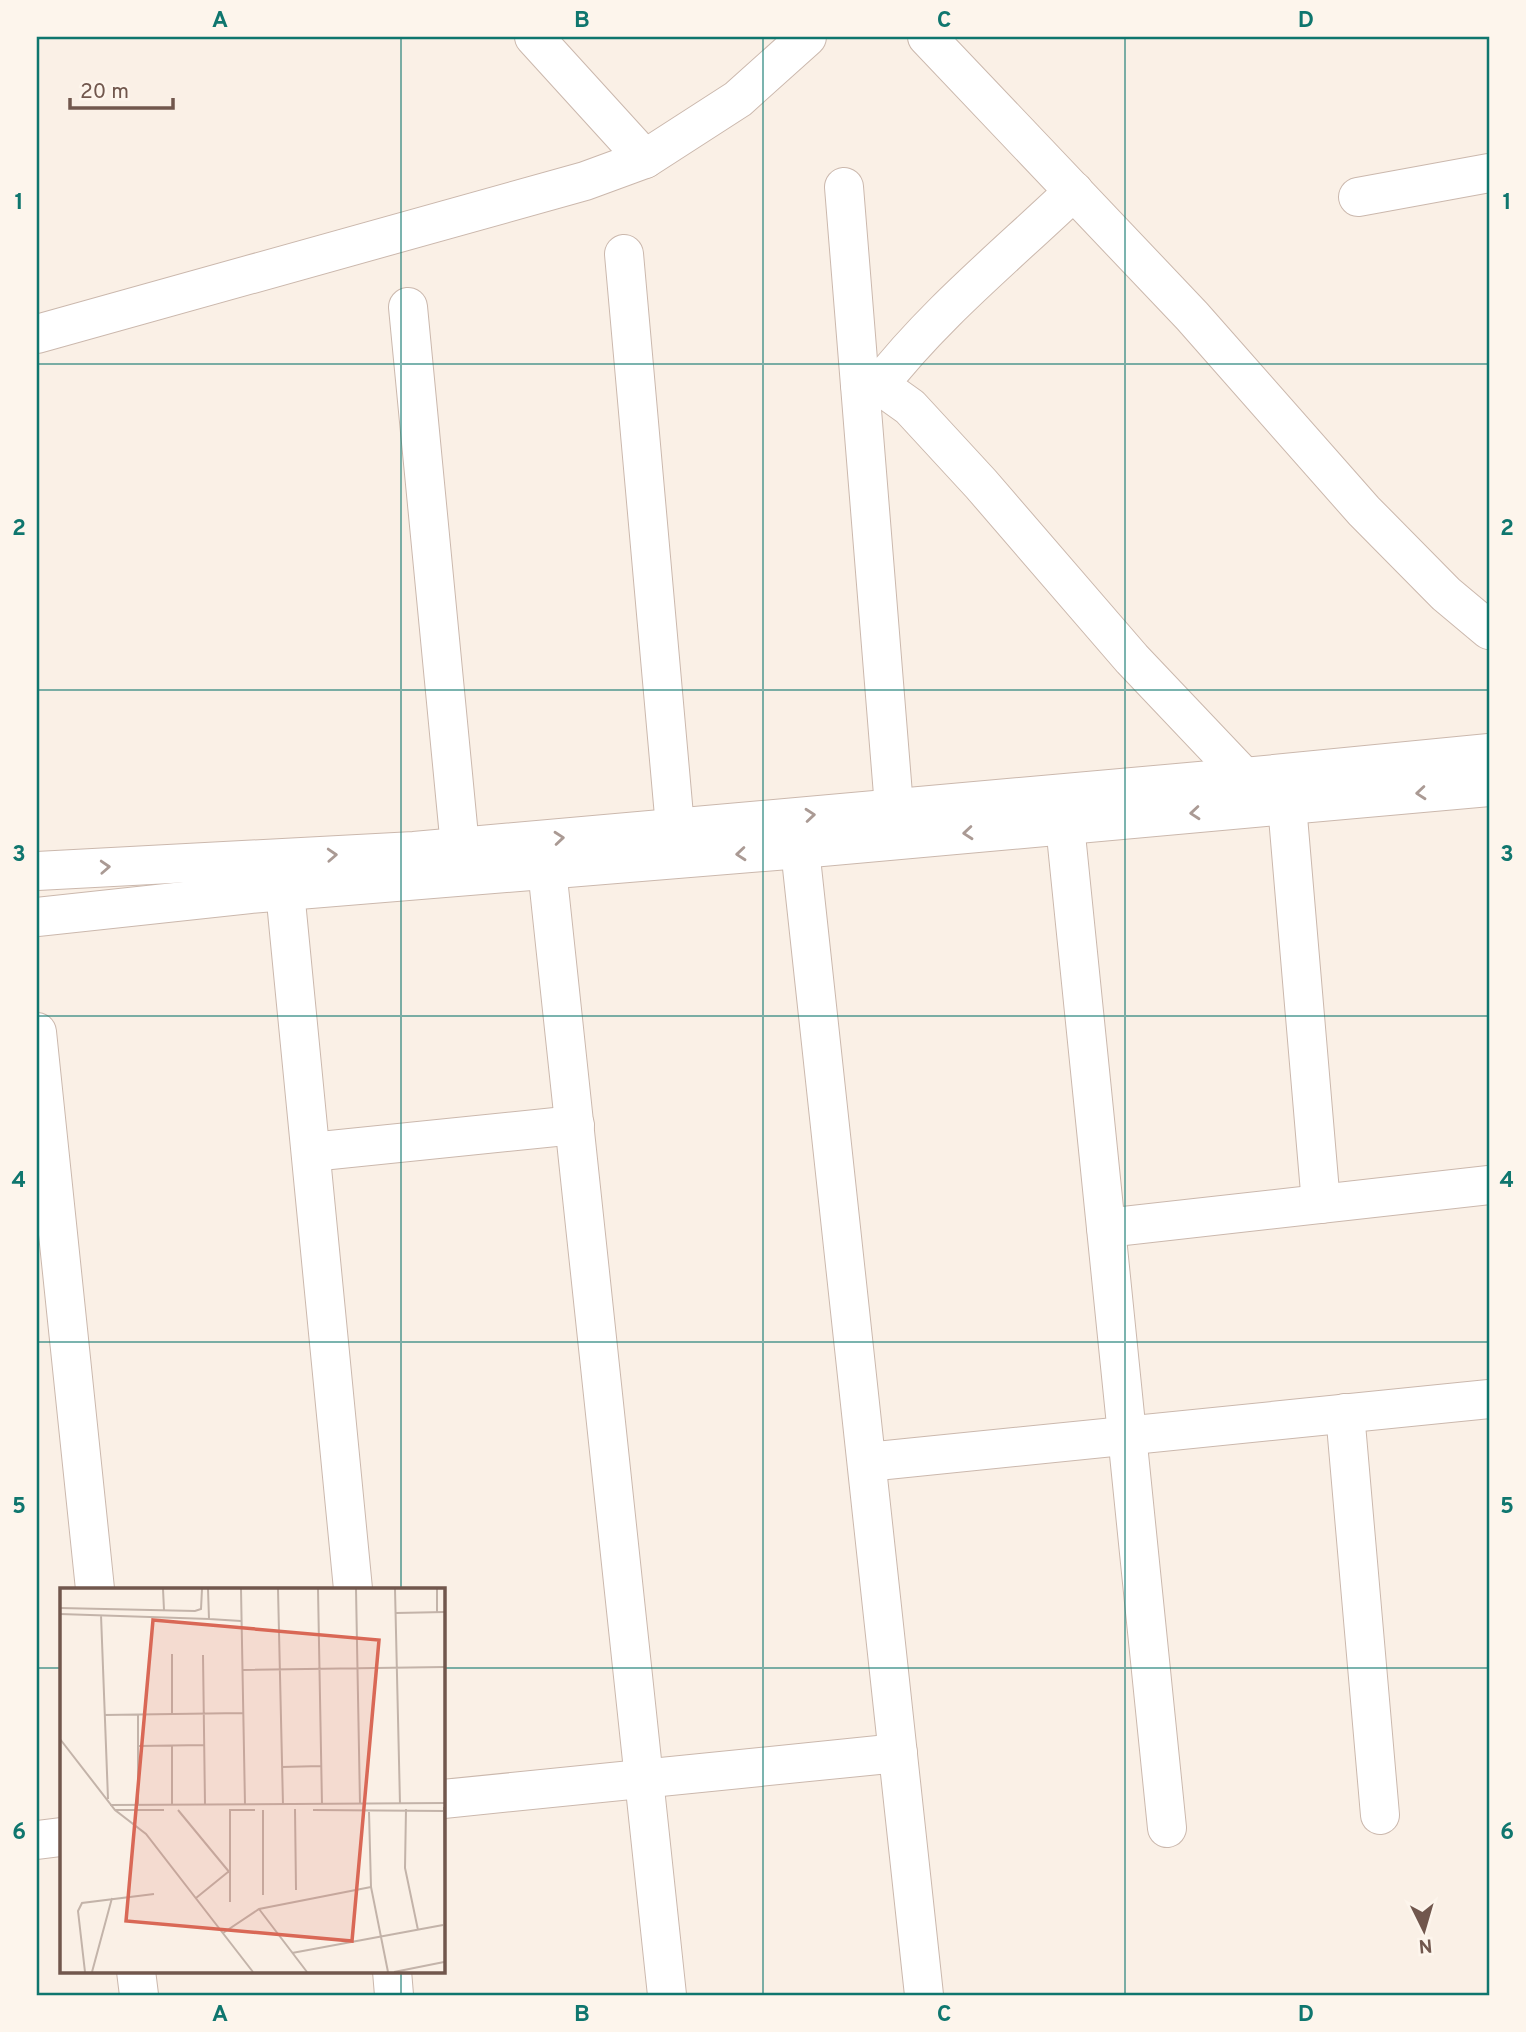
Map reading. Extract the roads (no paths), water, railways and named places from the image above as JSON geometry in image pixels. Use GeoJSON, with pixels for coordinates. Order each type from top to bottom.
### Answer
{"type":"FeatureCollection","features":[{"type":"Feature","properties":{"kind":"street"},"geometry":{"type":"LineString","coordinates":[[534,37],[645,159]]}},
{"type":"Feature","properties":{"kind":"street"},"geometry":{"type":"LineString","coordinates":[[37,334],[585,181],[645,159],[738,99],[807,37]]}},
{"type":"Feature","properties":{"kind":"street"},"geometry":{"type":"LineString","coordinates":[[928,37],[1192,316],[1364,511],[1446,594],[1489,631]]}},
{"type":"Feature","properties":{"kind":"street"},"geometry":{"type":"LineString","coordinates":[[1358,197],[1489,173]]}},
{"type":"Feature","properties":{"kind":"street"},"geometry":{"type":"LineString","coordinates":[[844,187],[868,386],[894,807]]}},
{"type":"Feature","properties":{"kind":"street"},"geometry":{"type":"LineString","coordinates":[[868,386],[1074,191]]}},
{"type":"Feature","properties":{"kind":"street"},"geometry":{"type":"LineString","coordinates":[[624,254],[675,827]]}},
{"type":"Feature","properties":{"kind":"street"},"geometry":{"type":"LineString","coordinates":[[408,307],[460,847]]}},
{"type":"Feature","properties":{"kind":"street"},"geometry":{"type":"LineString","coordinates":[[868,386],[889,392],[910,407],[936,433],[1132,659],[1244,777]]}},
{"type":"Feature","properties":{"kind":"street"},"geometry":{"type":"LineString","coordinates":[[37,871],[460,847],[1489,753]]}},
{"type":"Feature","properties":{"kind":"street"},"geometry":{"type":"LineString","coordinates":[[37,917],[285,891],[1489,788]]}},
{"type":"Feature","properties":{"kind":"street"},"geometry":{"type":"LineString","coordinates":[[1287,805],[1321,1204]]}},
{"type":"Feature","properties":{"kind":"street"},"geometry":{"type":"LineString","coordinates":[[1065,825],[1167,1828]]}},
{"type":"Feature","properties":{"kind":"street"},"geometry":{"type":"LineString","coordinates":[[800,849],[924,1995]]}},
{"type":"Feature","properties":{"kind":"street"},"geometry":{"type":"LineString","coordinates":[[547,869],[667,1995]]}},
{"type":"Feature","properties":{"kind":"street"},"geometry":{"type":"LineString","coordinates":[[285,891],[353,1588]]}},
{"type":"Feature","properties":{"kind":"street"},"geometry":{"type":"LineString","coordinates":[[37,1032],[96,1588]]}},
{"type":"Feature","properties":{"kind":"street"},"geometry":{"type":"LineString","coordinates":[[311,1152],[575,1125]]}},
{"type":"Feature","properties":{"kind":"street"},"geometry":{"type":"LineString","coordinates":[[1106,1228],[1489,1185]]}},
{"type":"Feature","properties":{"kind":"street"},"geometry":{"type":"LineString","coordinates":[[867,1462],[1489,1399]]}},
{"type":"Feature","properties":{"kind":"street"},"geometry":{"type":"LineString","coordinates":[[1345,1413],[1380,1815]]}},
{"type":"Feature","properties":{"kind":"street"},"geometry":{"type":"LineString","coordinates":[[444,1799],[898,1753]]}},
{"type":"Feature","properties":{"kind":"street"},"geometry":{"type":"LineString","coordinates":[[37,1840],[60,1838]]}},
{"type":"Feature","properties":{"kind":"street"},"geometry":{"type":"LineString","coordinates":[[136,1972],[139,1995]]}},
{"type":"Feature","properties":{"kind":"street"},"geometry":{"type":"LineString","coordinates":[[392,1972],[394,1995]]}}]}
